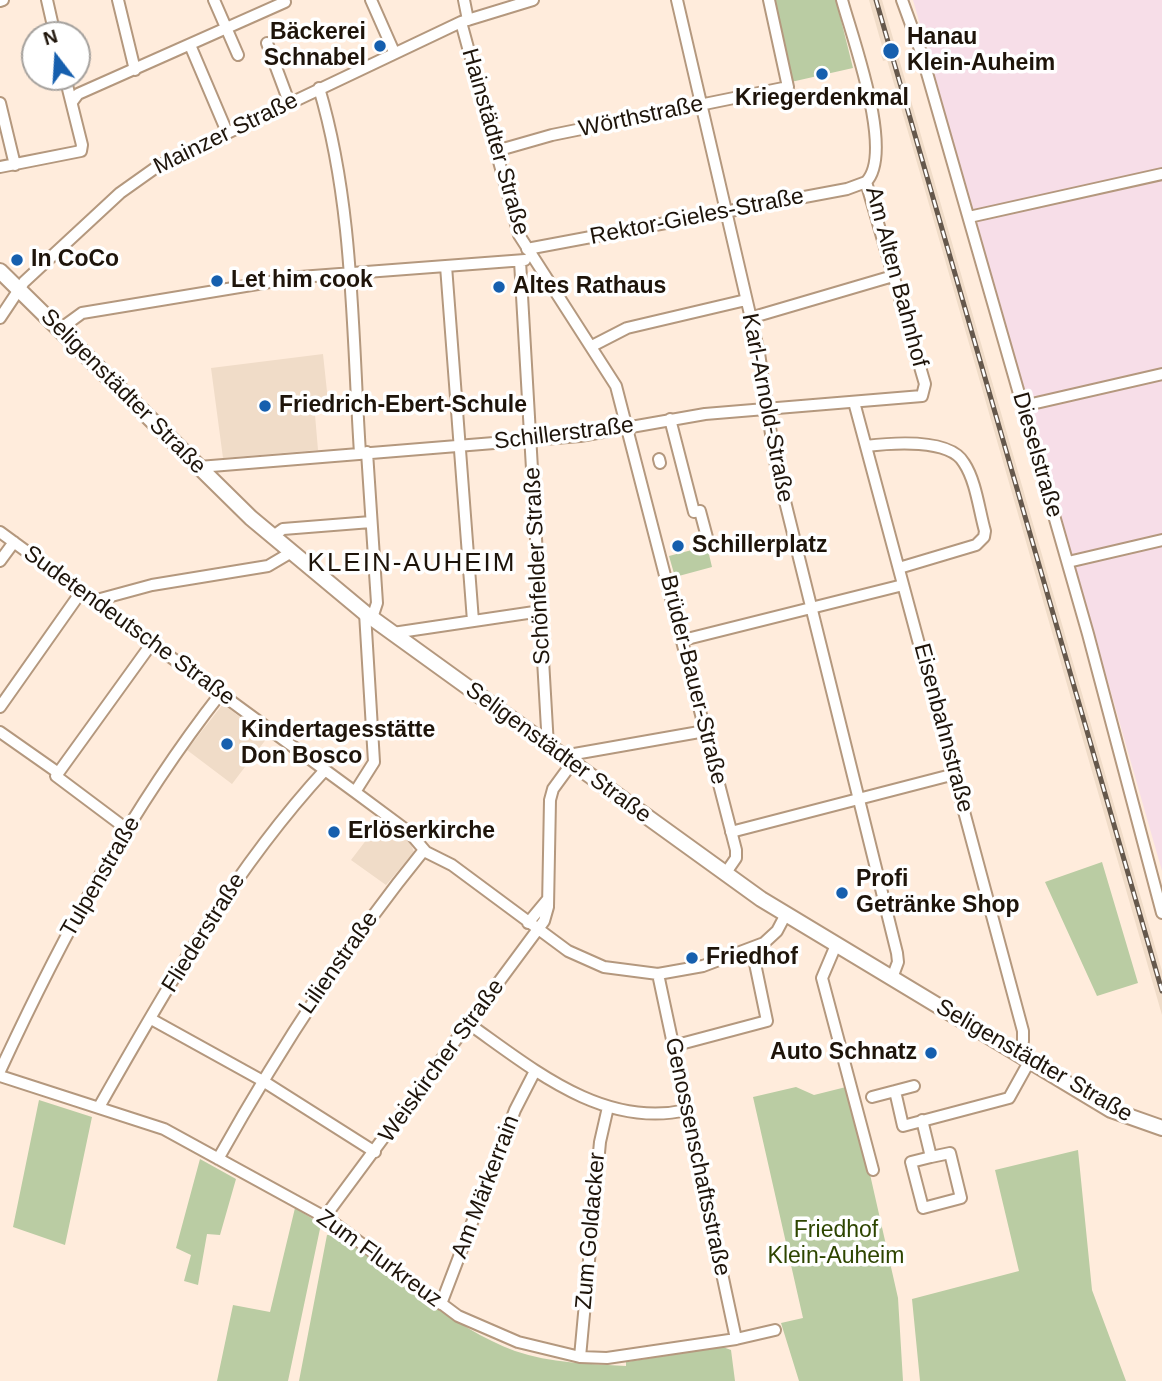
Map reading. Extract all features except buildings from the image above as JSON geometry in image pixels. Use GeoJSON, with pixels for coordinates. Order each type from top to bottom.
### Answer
{"type":"FeatureCollection","features":[{"type":"Feature","properties":{"kind":"main road","name":"Seligenstädter Straße"},"geometry":{"type":"LineString","coordinates":[[0,271],[272,537],[368,615],[725,874],[786,914],[1111,1110],[1162,1128]]}},
{"type":"Feature","properties":{"kind":"street"},"geometry":{"type":"LineString","coordinates":[[47,0],[52,21]]}},
{"type":"Feature","properties":{"kind":"street"},"geometry":{"type":"LineString","coordinates":[[118,0],[135,70]]}},
{"type":"Feature","properties":{"kind":"street"},"geometry":{"type":"LineString","coordinates":[[214,0],[238,55]]}},
{"type":"Feature","properties":{"kind":"street"},"geometry":{"type":"LineString","coordinates":[[371,0],[394,52]]}},
{"type":"Feature","properties":{"kind":"street","name":"Hainstädter Straße"},"geometry":{"type":"LineString","coordinates":[[464,0],[465,21],[517,229],[535,260]]}},
{"type":"Feature","properties":{"kind":"street","name":"Mainzer Straße"},"geometry":{"type":"LineString","coordinates":[[0,318],[24,282],[136,180],[227,132],[394,52],[465,21],[533,0]]}},
{"type":"Feature","properties":{"kind":"street","name":"Karl-Arnold-Straße"},"geometry":{"type":"LineString","coordinates":[[677,0],[750,318],[775,461],[898,957],[892,978]]}},
{"type":"Feature","properties":{"kind":"street","name":"Wörthstraße"},"geometry":{"type":"LineString","coordinates":[[496,150],[552,135],[788,87],[769,0]]}},
{"type":"Feature","properties":{"kind":"street","name":"Am Alten Bahnhof"},"geometry":{"type":"LineString","coordinates":[[842,0],[876,135],[876,163],[866,182],[926,391]]}},
{"type":"Feature","properties":{"kind":"street","name":"Dieselstraße"},"geometry":{"type":"LineString","coordinates":[[902,0],[921,52],[970,217],[1158,883],[1162,913]]}},
{"type":"Feature","properties":{"kind":"street"},"geometry":{"type":"LineString","coordinates":[[72,102],[78,94],[285,2]]}},
{"type":"Feature","properties":{"kind":"street"},"geometry":{"type":"LineString","coordinates":[[267,43],[289,103]]}},
{"type":"Feature","properties":{"kind":"street"},"geometry":{"type":"LineString","coordinates":[[190,45],[227,132]]}},
{"type":"Feature","properties":{"kind":"street"},"geometry":{"type":"LineString","coordinates":[[320,88],[333,142],[349,273],[377,603],[368,615],[374,762],[355,792]]}},
{"type":"Feature","properties":{"kind":"street"},"geometry":{"type":"LineString","coordinates":[[0,167],[81,151],[82,145],[69,91]]}},
{"type":"Feature","properties":{"kind":"street"},"geometry":{"type":"LineString","coordinates":[[0,103],[15,165]]}},
{"type":"Feature","properties":{"kind":"street"},"geometry":{"type":"LineString","coordinates":[[970,217],[1162,174]]}},
{"type":"Feature","properties":{"kind":"street","name":"Rektor-Gieles-Straße"},"geometry":{"type":"LineString","coordinates":[[527,249],[847,189],[866,182]]}},
{"type":"Feature","properties":{"kind":"street"},"geometry":{"type":"LineString","coordinates":[[60,329],[82,313],[290,278],[535,260]]}},
{"type":"Feature","properties":{"kind":"street","name":"Brüder-Bauer-Straße"},"geometry":{"type":"LineString","coordinates":[[535,260],[615,382],[664,547],[683,640],[737,855],[725,874]]}},
{"type":"Feature","properties":{"kind":"street","name":"Schönfelder Straße"},"geometry":{"type":"LineString","coordinates":[[520,261],[548,746]]}},
{"type":"Feature","properties":{"kind":"street"},"geometry":{"type":"LineString","coordinates":[[442,267],[460,445],[473,621]]}},
{"type":"Feature","properties":{"kind":"street"},"geometry":{"type":"LineString","coordinates":[[750,318],[893,276]]}},
{"type":"Feature","properties":{"kind":"street"},"geometry":{"type":"LineString","coordinates":[[592,346],[627,328],[746,300]]}},
{"type":"Feature","properties":{"kind":"street"},"geometry":{"type":"LineString","coordinates":[[1023,405],[1162,374]]}},
{"type":"Feature","properties":{"kind":"street","name":"Schillerstraße"},"geometry":{"type":"LineString","coordinates":[[199,467],[531,440],[766,408],[919,397],[926,391]]}},
{"type":"Feature","properties":{"kind":"street","name":"Eisenbahnstraße"},"geometry":{"type":"LineString","coordinates":[[854,402],[1023,1031],[1023,1058]]}},
{"type":"Feature","properties":{"kind":"street"},"geometry":{"type":"LineString","coordinates":[[670,419],[691,513],[700,511],[708,541]]}},
{"type":"Feature","properties":{"kind":"street"},"geometry":{"type":"LineString","coordinates":[[866,446],[901,444],[939,447],[953,452],[965,464],[985,531],[982,540],[976,545],[899,568]]}},
{"type":"Feature","properties":{"kind":"street"},"geometry":{"type":"LineString","coordinates":[[272,537],[283,529],[371,522]]}},
{"type":"Feature","properties":{"kind":"street","name":"Sudetendeutsche Straße"},"geometry":{"type":"LineString","coordinates":[[0,532],[410,832],[424,850],[452,865],[568,951],[595,964],[658,974],[698,968],[752,949],[774,935],[786,914]]}},
{"type":"Feature","properties":{"kind":"street"},"geometry":{"type":"LineString","coordinates":[[1068,562],[1162,540]]}},
{"type":"Feature","properties":{"kind":"street"},"geometry":{"type":"LineString","coordinates":[[0,561],[14,542]]}},
{"type":"Feature","properties":{"kind":"street"},"geometry":{"type":"LineString","coordinates":[[93,601],[152,585],[268,566],[290,553]]}},
{"type":"Feature","properties":{"kind":"street"},"geometry":{"type":"LineString","coordinates":[[683,640],[903,584]]}},
{"type":"Feature","properties":{"kind":"street"},"geometry":{"type":"LineString","coordinates":[[0,707],[81,592]]}},
{"type":"Feature","properties":{"kind":"street"},"geometry":{"type":"LineString","coordinates":[[393,633],[541,611]]}},
{"type":"Feature","properties":{"kind":"street"},"geometry":{"type":"LineString","coordinates":[[128,830],[58,780],[57,772],[152,643]]}},
{"type":"Feature","properties":{"kind":"street","name":"Tulpenstraße"},"geometry":{"type":"LineString","coordinates":[[0,1071],[49,969],[128,830],[172,759],[221,693]]}},
{"type":"Feature","properties":{"kind":"street"},"geometry":{"type":"LineString","coordinates":[[568,759],[705,731]]}},
{"type":"Feature","properties":{"kind":"street"},"geometry":{"type":"LineString","coordinates":[[0,732],[57,772]]}},
{"type":"Feature","properties":{"kind":"street","name":"Weiskircher Straße"},"geometry":{"type":"LineString","coordinates":[[324,1218],[469,1024],[533,926],[547,913],[550,800],[568,759]]}},
{"type":"Feature","properties":{"kind":"street","name":"Fliederstraße"},"geometry":{"type":"LineString","coordinates":[[99,1107],[223,898],[282,819],[326,770]]}},
{"type":"Feature","properties":{"kind":"street"},"geometry":{"type":"LineString","coordinates":[[731,832],[955,774]]}},
{"type":"Feature","properties":{"kind":"street","name":"Lilienstraße"},"geometry":{"type":"LineString","coordinates":[[218,1159],[343,953],[424,850]]}},
{"type":"Feature","properties":{"kind":"street"},"geometry":{"type":"LineString","coordinates":[[836,945],[822,978],[873,1170]]}},
{"type":"Feature","properties":{"kind":"street"},"geometry":{"type":"LineString","coordinates":[[673,1046],[766,1021],[752,949]]}},
{"type":"Feature","properties":{"kind":"street","name":"Genossenschaftsstraße"},"geometry":{"type":"LineString","coordinates":[[658,974],[736,1339]]}},
{"type":"Feature","properties":{"kind":"street"},"geometry":{"type":"LineString","coordinates":[[150,1019],[263,1081],[375,1152]]}},
{"type":"Feature","properties":{"kind":"street"},"geometry":{"type":"LineString","coordinates":[[469,1024],[563,1088],[608,1107],[649,1115],[687,1110]]}},
{"type":"Feature","properties":{"kind":"street"},"geometry":{"type":"LineString","coordinates":[[895,1091],[903,1126],[1009,1098],[1023,1058]]}},
{"type":"Feature","properties":{"kind":"street","name":"Am Märkerrain"},"geometry":{"type":"LineString","coordinates":[[441,1304],[515,1110],[535,1071]]}},
{"type":"Feature","properties":{"kind":"street","name":"Zum Flurkreuz"},"geometry":{"type":"LineString","coordinates":[[0,1076],[164,1129],[324,1218],[441,1304],[496,1334],[535,1348],[579,1357],[630,1356],[736,1339],[775,1329]]}},
{"type":"Feature","properties":{"kind":"street"},"geometry":{"type":"LineString","coordinates":[[872,1097],[914,1086]]}},
{"type":"Feature","properties":{"kind":"street","name":"Zum Goldacker"},"geometry":{"type":"LineString","coordinates":[[579,1357],[600,1142],[608,1107]]}},
{"type":"Feature","properties":{"kind":"street"},"geometry":{"type":"LineString","coordinates":[[922,1120],[931,1157]]}},
{"type":"Feature","properties":{"kind":"street"},"geometry":{"type":"LineString","coordinates":[[950,1153],[961,1198],[923,1208],[911,1162],[931,1157],[950,1153]]}},
{"type":"Feature","properties":{"kind":"shaded area"},"geometry":{"type":"Polygon","coordinates":[[[869,0],[882,0],[1162,971],[1162,1015],[887,60],[883,61],[881,54],[884,53],[869,0]]]}},
{"type":"Feature","properties":{"kind":"shaded area"},"geometry":{"type":"Polygon","coordinates":[[[913,0],[1162,0],[1162,871],[913,0]]]}},
{"type":"Feature","properties":{"kind":"shaded area","name":"Friedrich-Ebert-Schule"},"geometry":{"type":"Polygon","coordinates":[[[323,354],[328,401],[314,403],[318,450],[223,458],[211,368],[323,354]]]}},
{"type":"Feature","properties":{"kind":"shaded area","name":"Kindertagesstätte Don Bosco"},"geometry":{"type":"Polygon","coordinates":[[[223,704],[267,738],[232,784],[187,750],[223,704]]]}},
{"type":"Feature","properties":{"kind":"shaded area"},"geometry":{"type":"Polygon","coordinates":[[[383,818],[409,839],[414,852],[386,885],[351,860],[383,818]]]}},
{"type":"Feature","properties":{"kind":"green space"},"geometry":{"type":"Polygon","coordinates":[[[773,0],[836,0],[853,68],[791,82],[773,0]]]}},
{"type":"Feature","properties":{"kind":"green space"},"geometry":{"type":"Polygon","coordinates":[[[707,546],[712,567],[675,577],[669,556],[707,546]]]}},
{"type":"Feature","properties":{"kind":"green space"},"geometry":{"type":"Polygon","coordinates":[[[1102,862],[1138,983],[1097,996],[1045,882],[1102,862]]]}},
{"type":"Feature","properties":{"kind":"green space","name":"Friedhof Klein-Auheim"},"geometry":{"type":"Polygon","coordinates":[[[850,1086],[898,1298],[903,1381],[799,1381],[781,1323],[803,1318],[753,1097],[796,1087],[814,1095],[850,1086]]]}},
{"type":"Feature","properties":{"kind":"green space"},"geometry":{"type":"Polygon","coordinates":[[[39,1100],[92,1117],[65,1245],[13,1227],[39,1100]]]}},
{"type":"Feature","properties":{"kind":"green space"},"geometry":{"type":"Polygon","coordinates":[[[1078,1150],[1092,1290],[1126,1381],[920,1381],[912,1299],[1019,1271],[995,1170],[1078,1150]]]}},
{"type":"Feature","properties":{"kind":"green space"},"geometry":{"type":"Polygon","coordinates":[[[200,1159],[236,1179],[220,1235],[207,1234],[198,1285],[184,1281],[191,1255],[176,1248],[200,1159]]]}},
{"type":"Feature","properties":{"kind":"green space"},"geometry":{"type":"Polygon","coordinates":[[[295,1208],[321,1224],[288,1381],[217,1381],[233,1305],[270,1312],[295,1208]]]}},
{"type":"Feature","properties":{"kind":"green space"},"geometry":{"type":"Polygon","coordinates":[[[344,1234],[447,1315],[491,1341],[515,1351],[584,1364],[626,1366],[626,1362],[723,1347],[731,1350],[735,1381],[299,1381],[327,1235],[344,1234]]]}},
{"type":"Feature","properties":{"kind":"railway"},"geometry":{"type":"LineString","coordinates":[[876,0],[1162,991]]}},
{"type":"Feature","properties":{"kind":"place","name":"Bäckerei Schnabel"},"geometry":{"type":"Point","coordinates":[380,46]}},
{"type":"Feature","properties":{"kind":"place","name":"Hanau Klein-Auheim"},"geometry":{"type":"Point","coordinates":[891,51]}},
{"type":"Feature","properties":{"kind":"place","name":"Kriegerdenkmal"},"geometry":{"type":"Point","coordinates":[822,74]}},
{"type":"Feature","properties":{"kind":"place","name":"In CoCo"},"geometry":{"type":"Point","coordinates":[17,260]}},
{"type":"Feature","properties":{"kind":"place","name":"Let him cook"},"geometry":{"type":"Point","coordinates":[217,281]}},
{"type":"Feature","properties":{"kind":"place","name":"Altes Rathaus"},"geometry":{"type":"Point","coordinates":[499,287]}},
{"type":"Feature","properties":{"kind":"place","name":"Friedrich-Ebert-Schule"},"geometry":{"type":"Point","coordinates":[265,406]}},
{"type":"Feature","properties":{"kind":"place","name":"Schillerplatz"},"geometry":{"type":"Point","coordinates":[678,546]}},
{"type":"Feature","properties":{"kind":"place","name":"Kindertagesstätte Don Bosco"},"geometry":{"type":"Point","coordinates":[227,744]}},
{"type":"Feature","properties":{"kind":"place","name":"Erlöserkirche"},"geometry":{"type":"Point","coordinates":[334,832]}},
{"type":"Feature","properties":{"kind":"place","name":"Profi Getränke Shop"},"geometry":{"type":"Point","coordinates":[842,893]}},
{"type":"Feature","properties":{"kind":"place","name":"Friedhof"},"geometry":{"type":"Point","coordinates":[692,958]}},
{"type":"Feature","properties":{"kind":"place","name":"Auto Schnatz"},"geometry":{"type":"Point","coordinates":[931,1053]}},
{"type":"Feature","properties":{"kind":"district","name":"KLEIN-AUHEIM"},"geometry":{"type":"Point","coordinates":[412,564]}}]}
